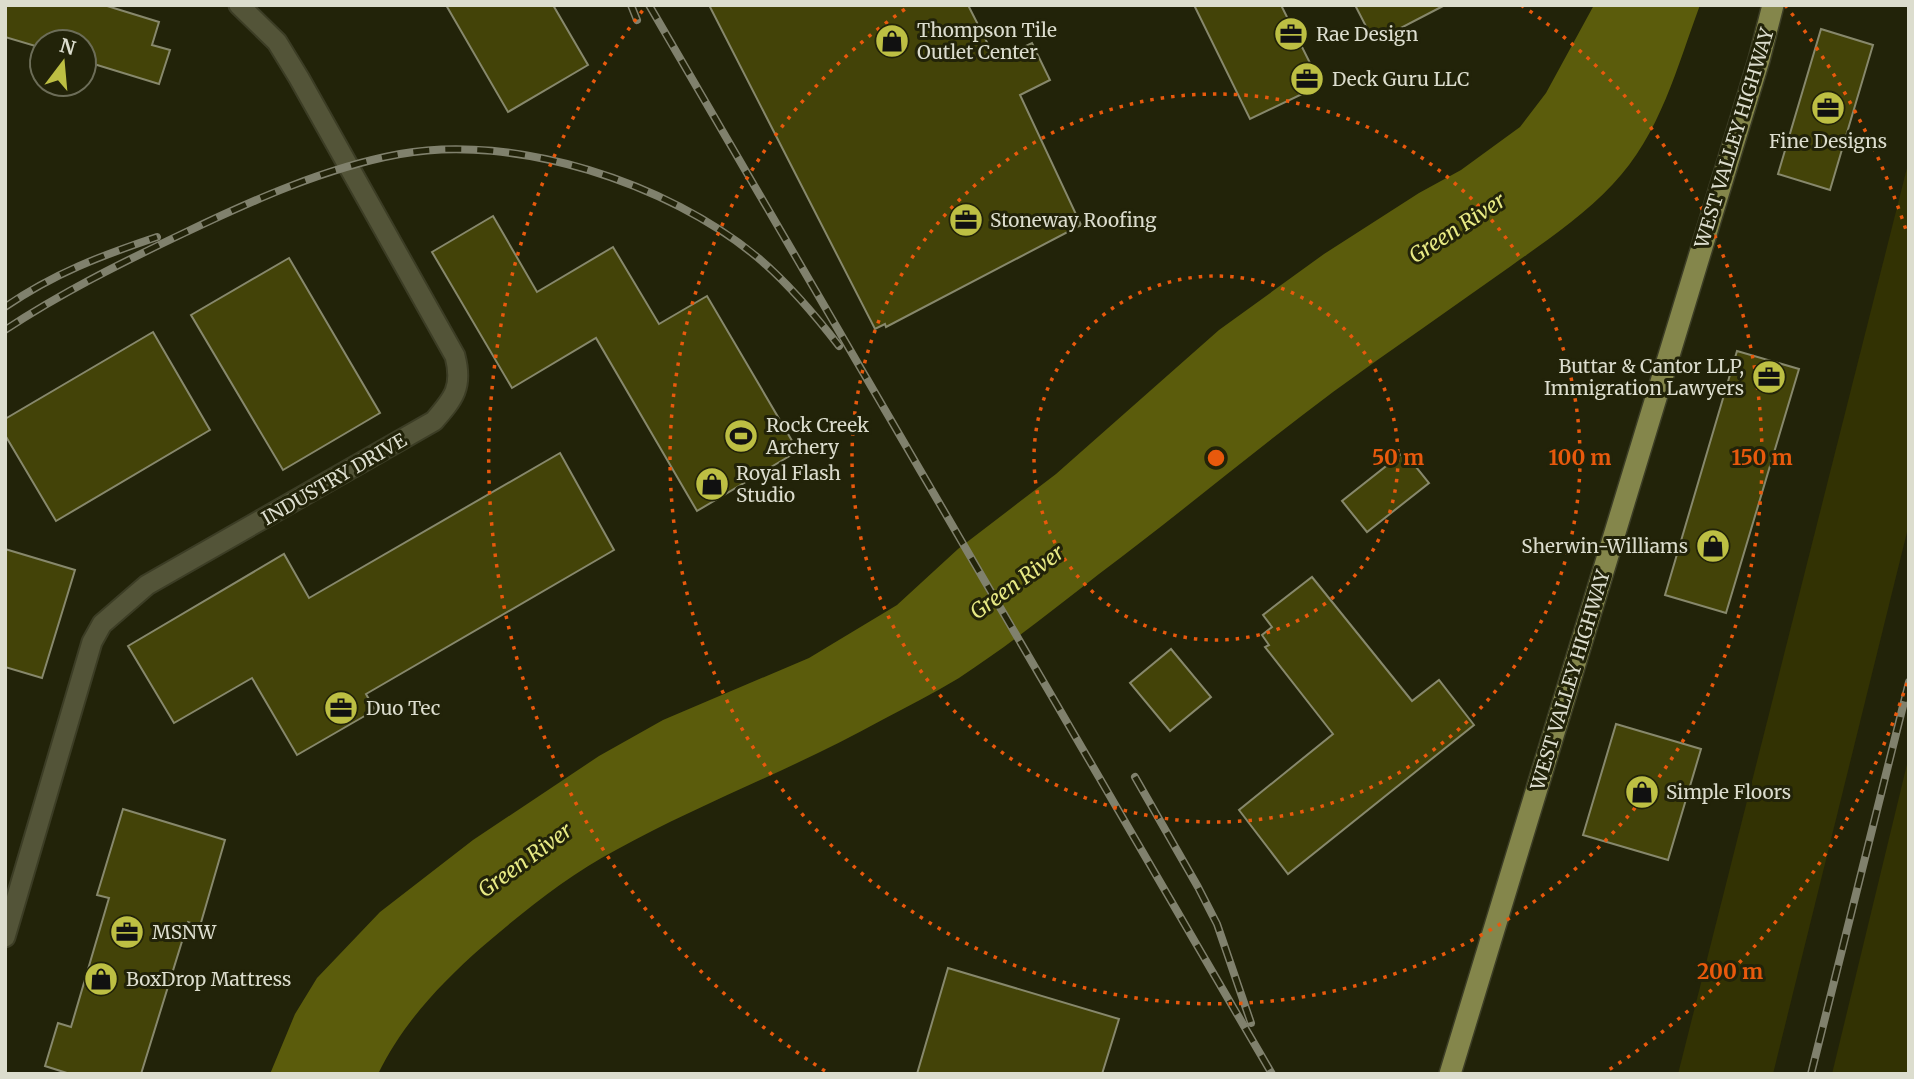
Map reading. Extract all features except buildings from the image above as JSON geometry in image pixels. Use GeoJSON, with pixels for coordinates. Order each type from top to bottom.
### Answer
{"type":"FeatureCollection","features":[{"type":"Feature","properties":{"kind":"main road","name":"WEST VALLEY HIGHWAY"},"geometry":{"type":"LineString","coordinates":[[1450,1074],[1759,60],[1773,5]]}},
{"type":"Feature","properties":{"kind":"street","name":"INDUSTRY DRIVE"},"geometry":{"type":"LineString","coordinates":[[5,937],[92,642],[103,624],[147,585],[435,421],[449,404],[460,374],[455,356],[277,42],[239,5]]}},
{"type":"Feature","properties":{"kind":"shaded area"},"geometry":{"type":"Polygon","coordinates":[[[1909,160],[1909,524],[1773,1074],[1678,1074],[1909,160]]]}},
{"type":"Feature","properties":{"kind":"shaded area"},"geometry":{"type":"Polygon","coordinates":[[[1909,756],[1909,1074],[1832,1074],[1909,756]]]}},
{"type":"Feature","properties":{"kind":"water","name":"Green River"},"geometry":{"type":"Polygon","coordinates":[[[1594,5],[1700,5],[1666,99],[1643,144],[1613,184],[1577,217],[1333,392],[1047,614],[959,678],[816,754],[649,833],[598,860],[563,883],[482,947],[437,990],[399,1038],[378,1074],[270,1074],[295,1014],[317,978],[380,912],[473,840],[599,756],[663,720],[809,658],[897,605],[958,549],[1056,474],[1219,330],[1324,254],[1419,193],[1461,170],[1520,127],[1546,93],[1594,5]]]}},
{"type":"Feature","properties":{"kind":"railway"},"geometry":{"type":"LineString","coordinates":[[631,5],[637,20]]}},
{"type":"Feature","properties":{"kind":"railway"},"geometry":{"type":"LineString","coordinates":[[649,5],[1272,1074]]}},
{"type":"Feature","properties":{"kind":"railway"},"geometry":{"type":"LineString","coordinates":[[5,330],[114,267],[261,198],[372,160],[445,149],[492,151],[540,158],[635,186],[680,207],[721,230],[757,257],[800,299],[839,346]]}},
{"type":"Feature","properties":{"kind":"railway"},"geometry":{"type":"LineString","coordinates":[[5,307],[78,266],[157,237]]}},
{"type":"Feature","properties":{"kind":"railway"},"geometry":{"type":"LineString","coordinates":[[1811,1074],[1909,682]]}},
{"type":"Feature","properties":{"kind":"railway"},"geometry":{"type":"LineString","coordinates":[[1135,777],[1217,924],[1251,1023]]}},
{"type":"Feature","properties":{"kind":"place","name":"Rae Design"},"geometry":{"type":"Point","coordinates":[1291,34]}},
{"type":"Feature","properties":{"kind":"place","name":"Thompson Tile Outlet Center"},"geometry":{"type":"Point","coordinates":[892,41]}},
{"type":"Feature","properties":{"kind":"place","name":"Deck Guru LLC"},"geometry":{"type":"Point","coordinates":[1307,79]}},
{"type":"Feature","properties":{"kind":"place","name":"Fine Designs"},"geometry":{"type":"Point","coordinates":[1828,108]}},
{"type":"Feature","properties":{"kind":"place","name":"Stoneway Roofing"},"geometry":{"type":"Point","coordinates":[966,220]}},
{"type":"Feature","properties":{"kind":"place","name":"Buttar & Cantor LLP, Immigration Lawyers"},"geometry":{"type":"Point","coordinates":[1769,377]}},
{"type":"Feature","properties":{"kind":"place","name":"Rock Creek Archery"},"geometry":{"type":"Point","coordinates":[741,436]}},
{"type":"Feature","properties":{"kind":"place","name":"Royal Flash Studio"},"geometry":{"type":"Point","coordinates":[712,484]}},
{"type":"Feature","properties":{"kind":"place","name":"Sherwin-Williams"},"geometry":{"type":"Point","coordinates":[1713,546]}},
{"type":"Feature","properties":{"kind":"place","name":"Duo Tec"},"geometry":{"type":"Point","coordinates":[341,708]}},
{"type":"Feature","properties":{"kind":"place","name":"Simple Floors"},"geometry":{"type":"Point","coordinates":[1642,792]}},
{"type":"Feature","properties":{"kind":"place","name":"MSNW"},"geometry":{"type":"Point","coordinates":[127,932]}},
{"type":"Feature","properties":{"kind":"place","name":"BoxDrop Mattress"},"geometry":{"type":"Point","coordinates":[101,979]}}]}
